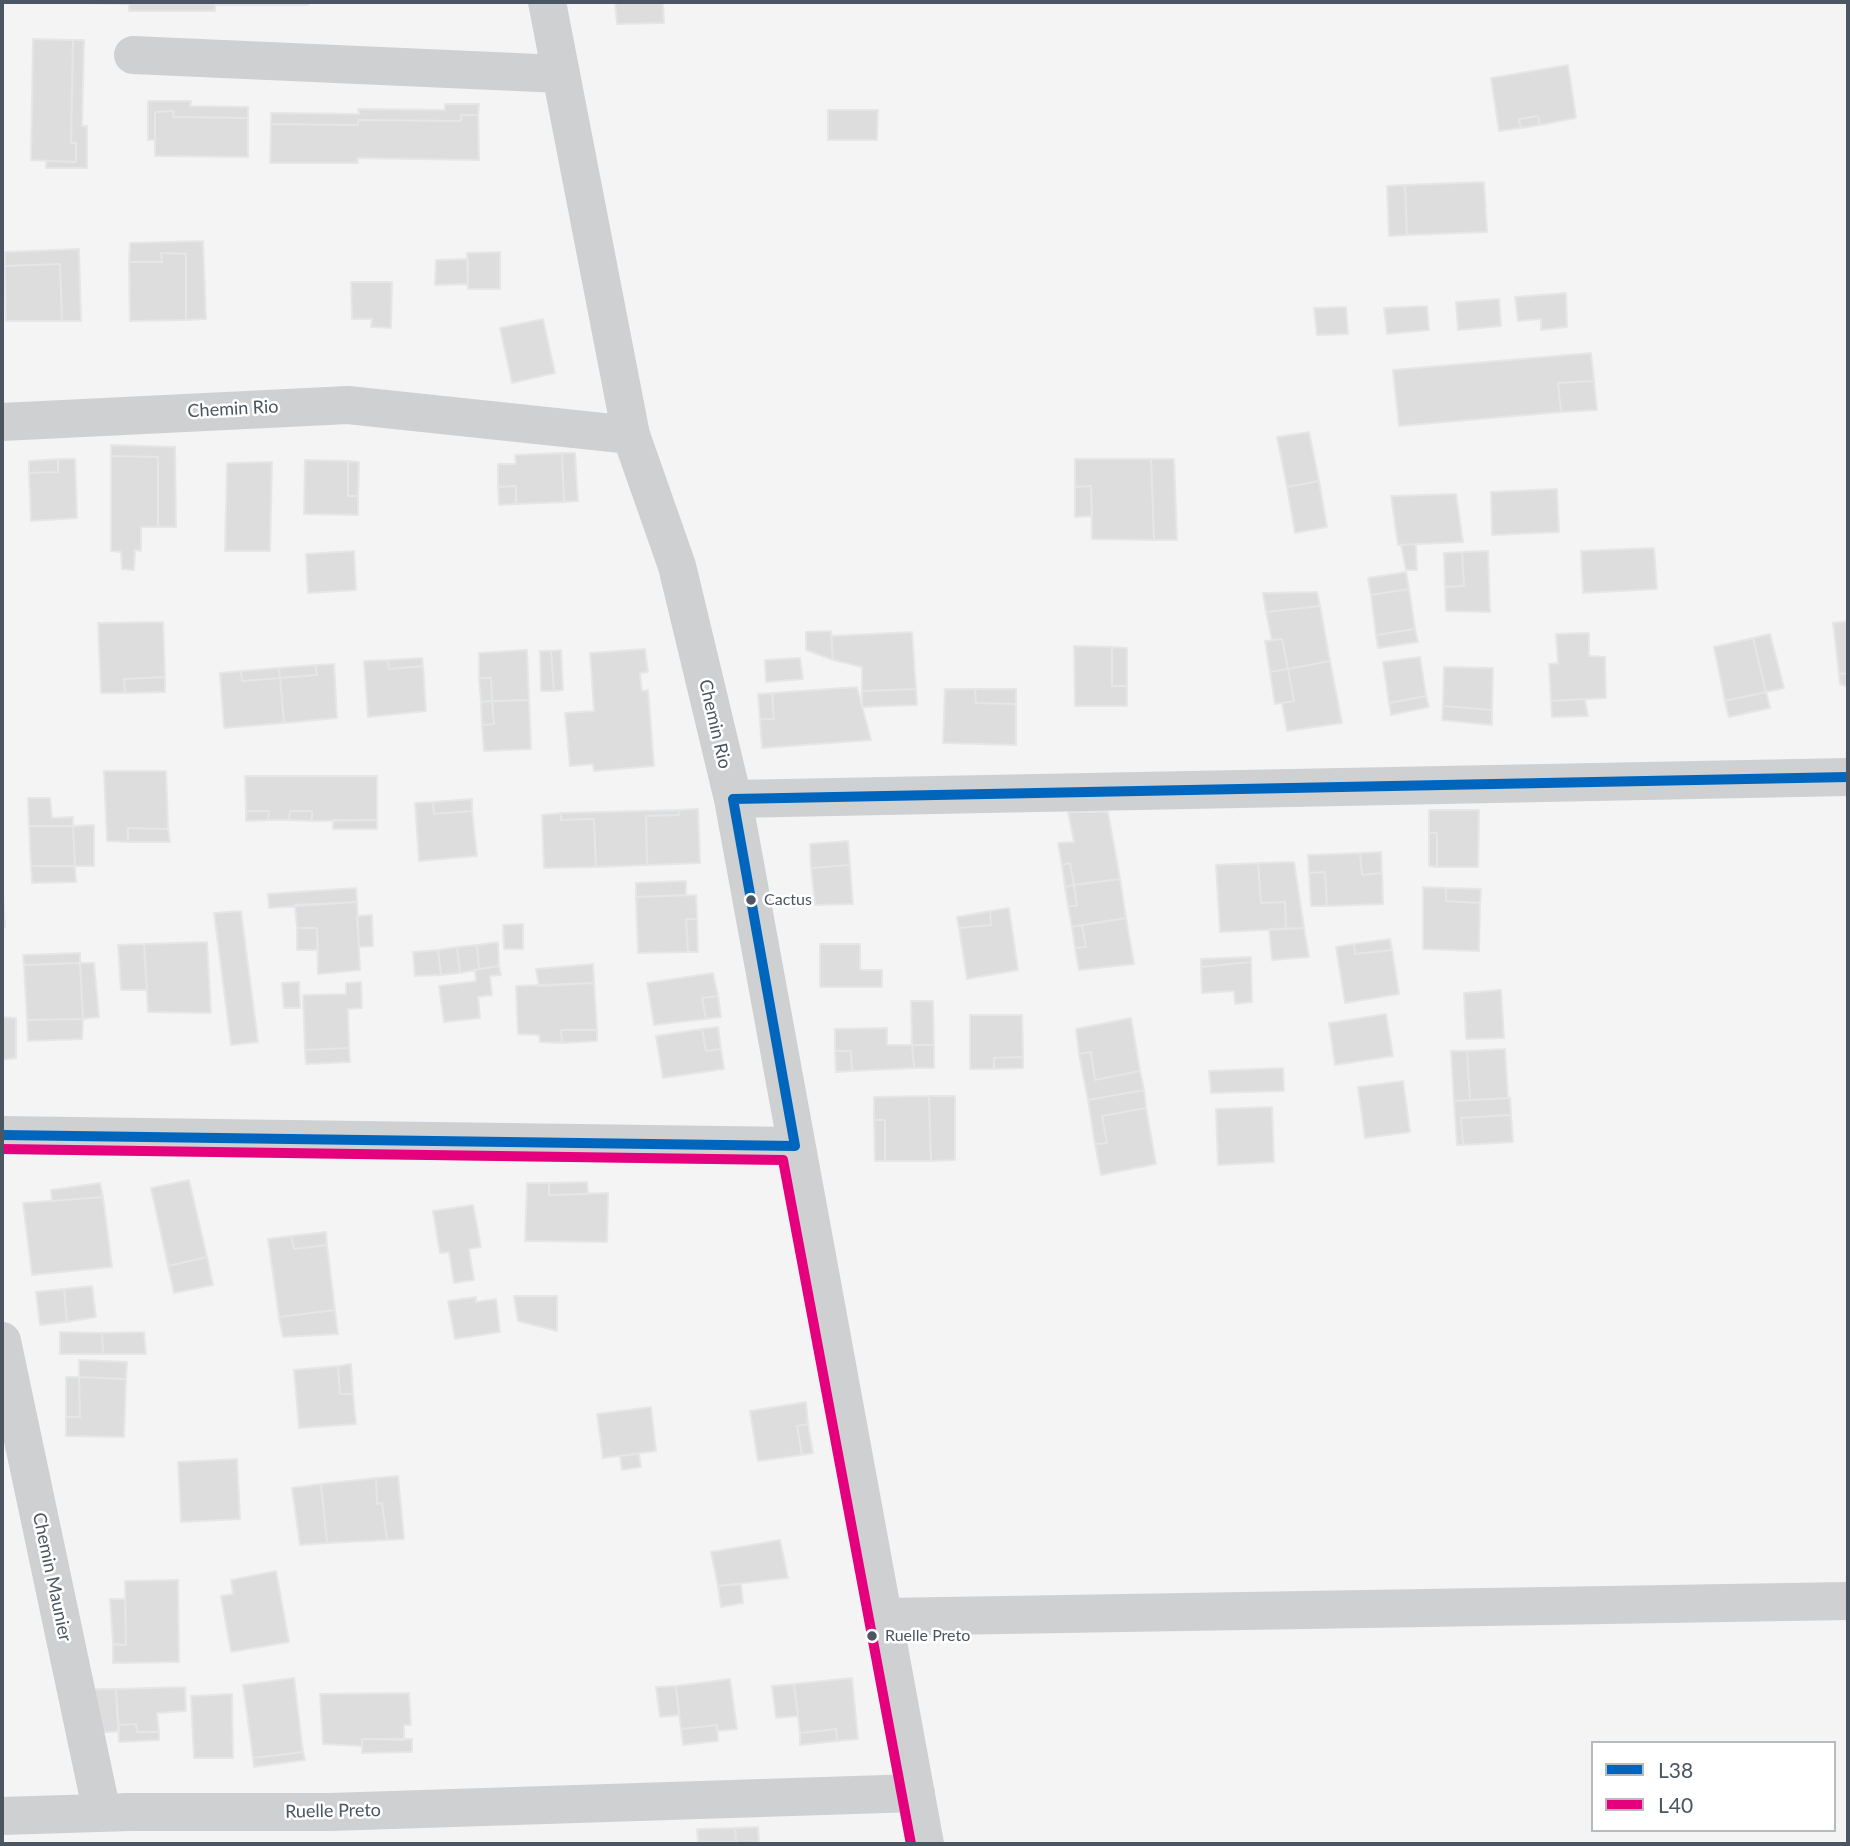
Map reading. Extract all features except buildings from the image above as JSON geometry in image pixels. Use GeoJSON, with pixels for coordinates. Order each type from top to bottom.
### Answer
{"type":"FeatureCollection","features":[{"type":"Feature","properties":{"kind":"street","name":"Chemin Rio"},"geometry":{"type":"LineString","coordinates":[[547,2],[631,435],[677,566],[733,799],[925,1844]]}},
{"type":"Feature","properties":{"kind":"street"},"geometry":{"type":"LineString","coordinates":[[134,55],[561,74]]}},
{"type":"Feature","properties":{"kind":"street","name":"Chemin Rio"},"geometry":{"type":"LineString","coordinates":[[2,422],[348,405],[631,435]]}},
{"type":"Feature","properties":{"kind":"street"},"geometry":{"type":"LineString","coordinates":[[733,799],[1848,777]]}},
{"type":"Feature","properties":{"kind":"street"},"geometry":{"type":"LineString","coordinates":[[2,1135],[795,1146]]}},
{"type":"Feature","properties":{"kind":"street","name":"Chemin Maunier"},"geometry":{"type":"LineString","coordinates":[[2,1341],[102,1813]]}},
{"type":"Feature","properties":{"kind":"street"},"geometry":{"type":"LineString","coordinates":[[883,1617],[1848,1601]]}},
{"type":"Feature","properties":{"kind":"street","name":"Ruelle Preto"},"geometry":{"type":"LineString","coordinates":[[2,1816],[330,1812],[916,1793]]}},
{"type":"Feature","properties":{"kind":"transit line","name":"L38"},"geometry":{"type":"LineString","coordinates":[[2,1135],[795,1146],[733,799],[1848,777]]}},
{"type":"Feature","properties":{"kind":"transit line","name":"L40"},"geometry":{"type":"LineString","coordinates":[[2,1149],[783,1160],[911,1844]]}},
{"type":"Feature","properties":{"kind":"place","name":"Cactus"},"geometry":{"type":"Point","coordinates":[751,900]}},
{"type":"Feature","properties":{"kind":"place","name":"Ruelle Preto"},"geometry":{"type":"Point","coordinates":[872,1636]}}]}
